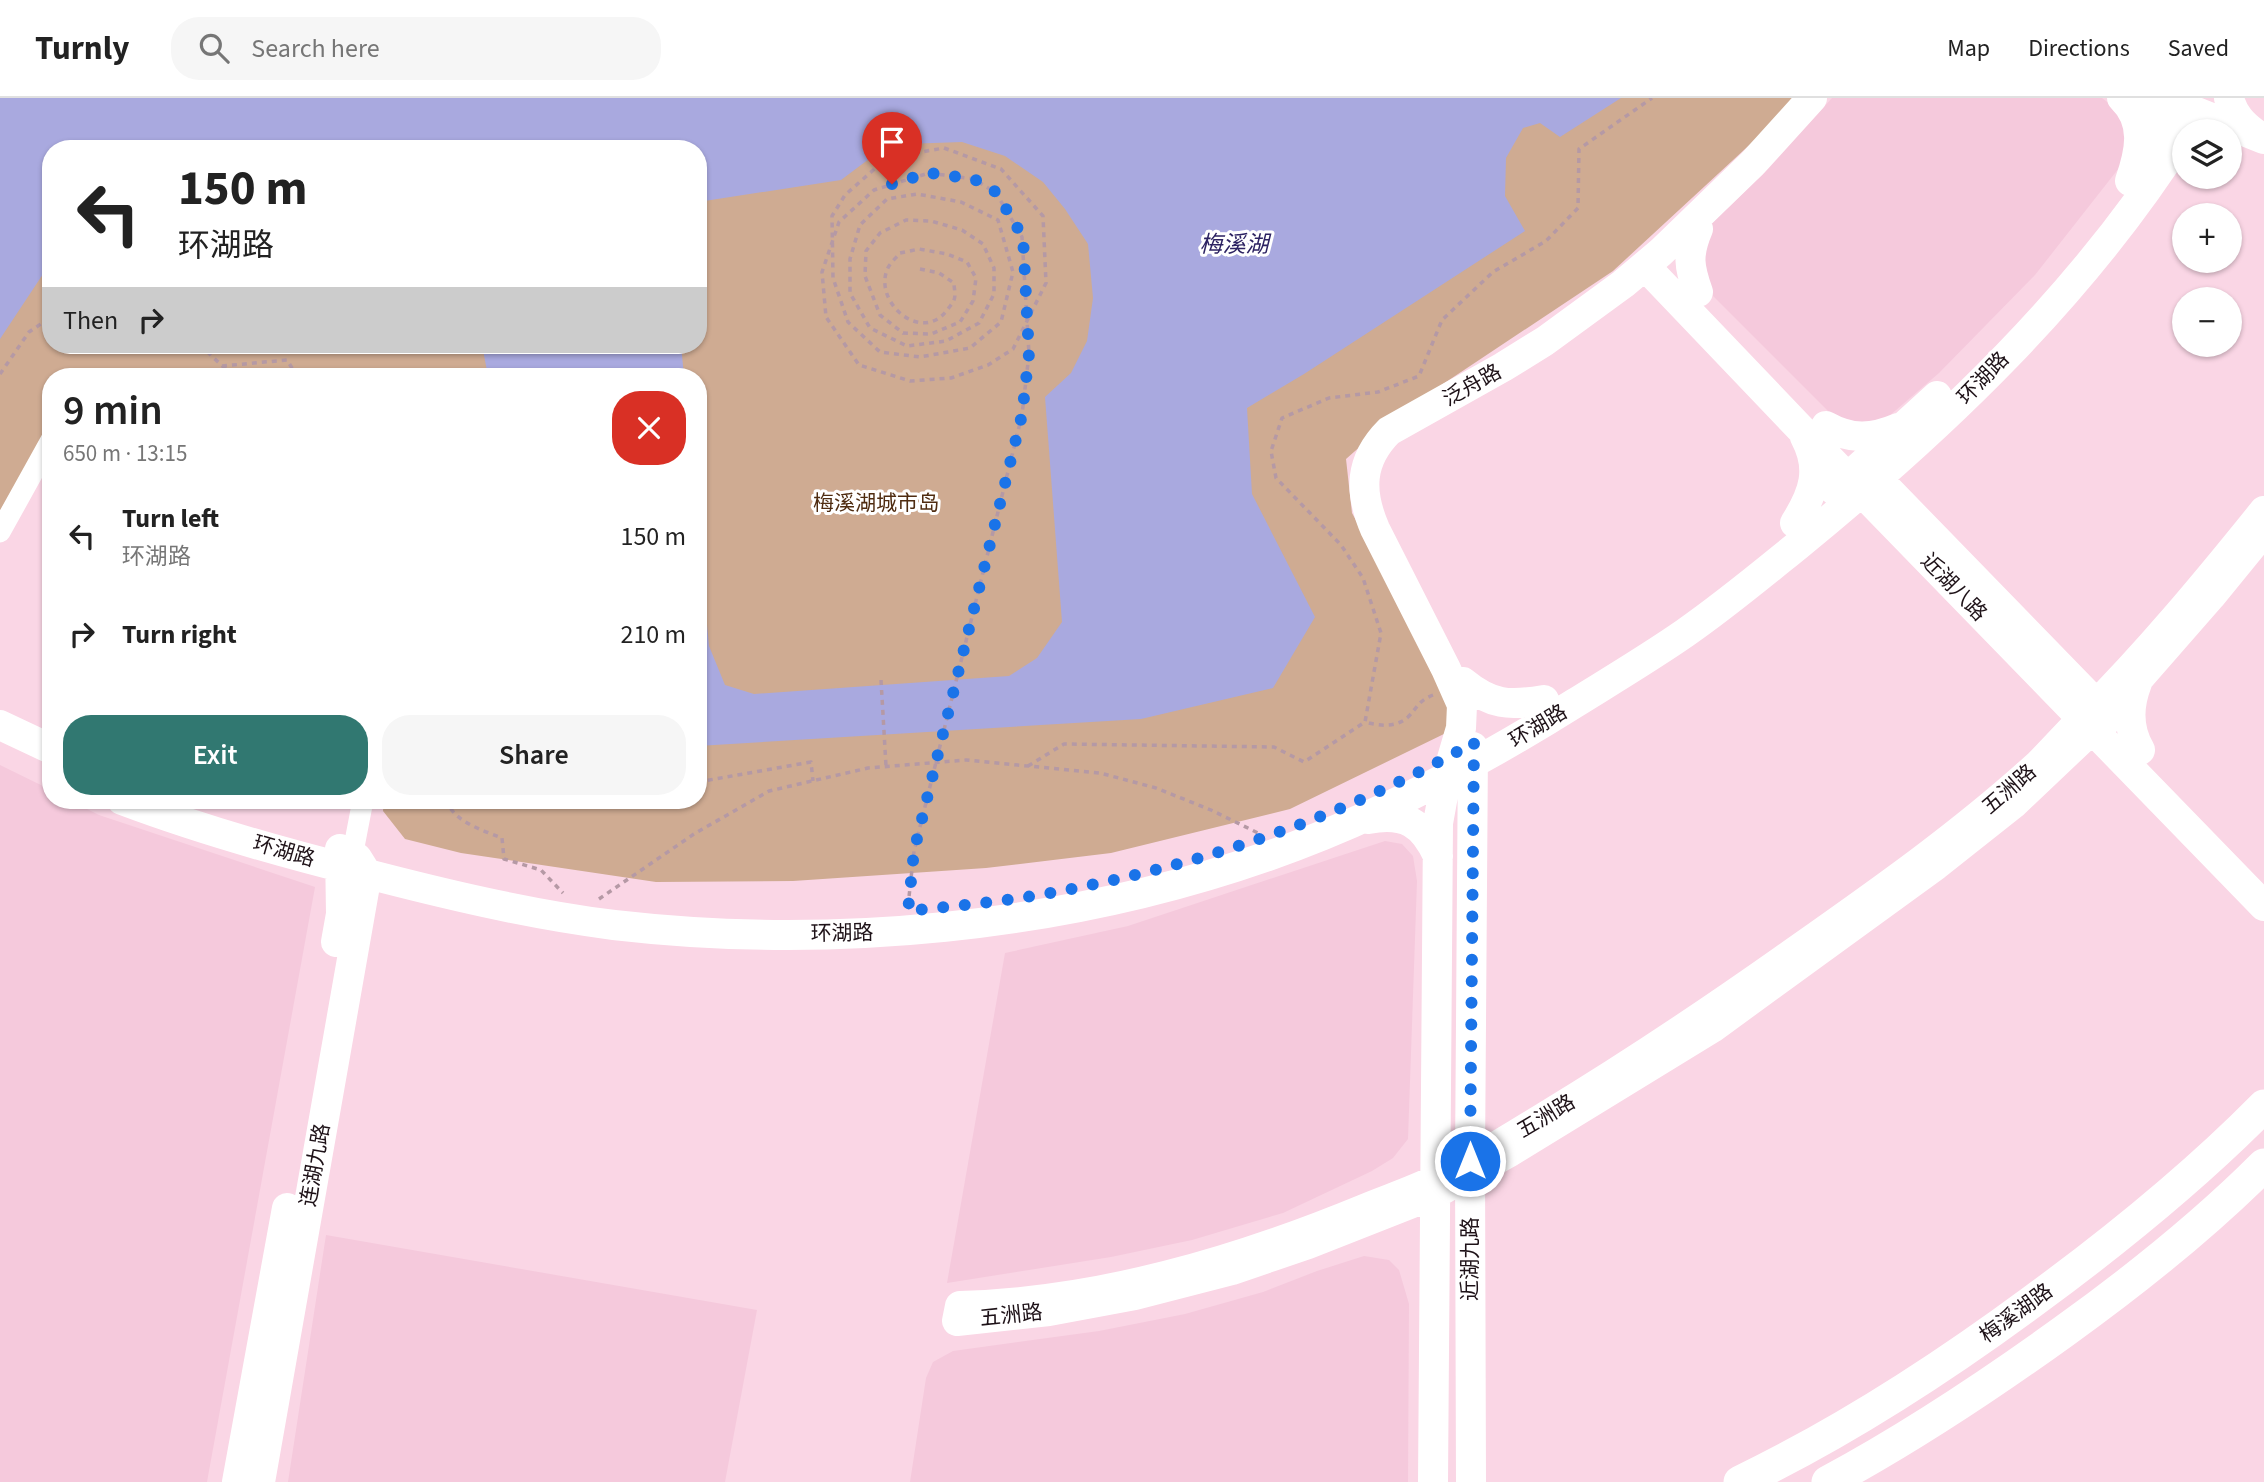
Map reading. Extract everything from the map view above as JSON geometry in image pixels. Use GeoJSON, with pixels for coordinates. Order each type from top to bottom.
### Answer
{"type":"FeatureCollection","features":[{"type":"Feature","properties":{"kind":"main road","name":"泛舟路"},"geometry":{"type":"LineString","coordinates":[[1462,694],[1377,505],[1375,490],[1378,465],[1392,443],[1406,432],[1517,369],[1613,303],[1754,163],[1812,98]]}},
{"type":"Feature","properties":{"kind":"main road","name":"泛舟路"},"geometry":{"type":"LineString","coordinates":[[1462,694],[1450,678],[1365,505],[1364,481],[1367,463],[1378,442],[1389,431],[1534,348],[1656,262],[1698,229],[1776,152],[1823,98]]}},
{"type":"Feature","properties":{"kind":"main road"},"geometry":{"type":"LineString","coordinates":[[2123,98],[2137,118],[2140,137],[2138,157],[2130,181]]}},
{"type":"Feature","properties":{"kind":"main road"},"geometry":{"type":"LineString","coordinates":[[2132,98],[2188,114],[2249,141]]}},
{"type":"Feature","properties":{"kind":"main road"},"geometry":{"type":"LineString","coordinates":[[2229,98],[2236,115],[2245,126],[2249,141]]}},
{"type":"Feature","properties":{"kind":"main road","name":"环湖路"},"geometry":{"type":"LineString","coordinates":[[149,809],[199,826],[351,861],[581,901],[688,912],[755,915],[819,916],[908,911],[1045,894],[1156,870],[1265,837],[1531,731],[1685,633],[1735,596],[1804,528],[1863,479],[1912,433],[2095,228],[2130,181],[2188,114]]}},
{"type":"Feature","properties":{"kind":"main road","name":"环湖路"},"geometry":{"type":"LineString","coordinates":[[1912,433],[1970,393],[2091,261],[2161,170],[2188,114]]}},
{"type":"Feature","properties":{"kind":"main road"},"geometry":{"type":"LineString","coordinates":[[2161,170],[2172,160]]}},
{"type":"Feature","properties":{"kind":"main road"},"geometry":{"type":"LineString","coordinates":[[1613,303],[1633,295],[1648,294],[1690,298],[1689,258],[1698,229]]}},
{"type":"Feature","properties":{"kind":"main road","name":"近湖八路"},"geometry":{"type":"LineString","coordinates":[[1656,262],[2134,758],[2264,906]]}},
{"type":"Feature","properties":{"kind":"main road"},"geometry":{"type":"LineString","coordinates":[[1814,428],[1866,438],[1912,433],[1912,456],[1906,482],[1909,500],[1907,524],[1867,515],[1851,515],[1804,528],[1815,468],[1814,428]]}},
{"type":"Feature","properties":{"kind":"main road","name":"五洲路"},"geometry":{"type":"LineString","coordinates":[[2134,675],[2264,511]]}},
{"type":"Feature","properties":{"kind":"main road","name":"环湖路"},"geometry":{"type":"LineString","coordinates":[[204,809],[351,861],[477,901],[544,915],[614,925],[687,932],[820,935],[931,929],[1048,913],[1161,888],[1267,857],[1357,821],[1456,761],[1804,528]]}},
{"type":"Feature","properties":{"kind":"main road","name":"五洲路"},"geometry":{"type":"LineString","coordinates":[[1435,1187],[1392,1198],[1304,1234],[1148,1280],[1060,1298],[960,1306],[957,1321],[1049,1311],[1135,1295],[1232,1270],[1358,1225],[1435,1187],[1470,1169],[1703,1017],[1927,858],[2046,766],[2211,596],[2264,531]]}},
{"type":"Feature","properties":{"kind":"main road"},"geometry":{"type":"LineString","coordinates":[[2076,673],[2102,678],[2134,675],[2130,712],[2134,758],[2085,757],[2046,766],[2057,726],[2055,675],[2076,673]]}},
{"type":"Feature","properties":{"kind":"main road"},"geometry":{"type":"LineString","coordinates":[[1456,761],[1462,694],[1518,705],[1544,700]]}},
{"type":"Feature","properties":{"kind":"main road"},"geometry":{"type":"LineString","coordinates":[[0,725],[42,746]]}},
{"type":"Feature","properties":{"kind":"main road"},"geometry":{"type":"LineString","coordinates":[[1471,851],[1485,792],[1496,767],[1511,748],[1531,731]]}},
{"type":"Feature","properties":{"kind":"main road"},"geometry":{"type":"LineString","coordinates":[[0,747],[42,767]]}},
{"type":"Feature","properties":{"kind":"main road","name":"近湖八路"},"geometry":{"type":"LineString","coordinates":[[2134,758],[2264,876]]}},
{"type":"Feature","properties":{"kind":"main road","name":"近湖九路"},"geometry":{"type":"LineString","coordinates":[[1456,761],[1471,851],[1471,1482]]}},
{"type":"Feature","properties":{"kind":"main road","name":"近湖九路"},"geometry":{"type":"LineString","coordinates":[[1433,1482],[1438,823],[1456,761]]}},
{"type":"Feature","properties":{"kind":"main road"},"geometry":{"type":"LineString","coordinates":[[1357,821],[1383,817],[1402,819],[1418,826],[1429,836],[1438,856]]}},
{"type":"Feature","properties":{"kind":"main road","name":"连湖九路"},"geometry":{"type":"LineString","coordinates":[[237,1482],[351,861]]}},
{"type":"Feature","properties":{"kind":"main road","name":"连湖九路"},"geometry":{"type":"LineString","coordinates":[[260,1482],[351,861]]}},
{"type":"Feature","properties":{"kind":"main road","name":"梅溪湖路"},"geometry":{"type":"LineString","coordinates":[[1740,1482],[1859,1419],[1967,1350],[2070,1274],[2176,1190],[2264,1106]]}},
{"type":"Feature","properties":{"kind":"main road"},"geometry":{"type":"LineString","coordinates":[[1470,1108],[1480,1133],[1487,1138],[1511,1144],[1494,1168],[1478,1200],[1470,1235]]}},
{"type":"Feature","properties":{"kind":"main road"},"geometry":{"type":"LineString","coordinates":[[1392,1198],[1406,1185],[1419,1166],[1436,1113]]}},
{"type":"Feature","properties":{"kind":"main road","name":"梅溪湖路"},"geometry":{"type":"LineString","coordinates":[[1829,1482],[1877,1456],[2011,1370],[2107,1300],[2224,1206],[2264,1165]]}},
{"type":"Feature","properties":{"kind":"main road"},"geometry":{"type":"LineString","coordinates":[[1358,1225],[1381,1222],[1416,1226],[1427,1235],[1435,1252]]}},
{"type":"Feature","properties":{"kind":"street"},"geometry":{"type":"LineString","coordinates":[[0,532],[42,456]]}},
{"type":"Feature","properties":{"kind":"street"},"geometry":{"type":"LineString","coordinates":[[351,861],[361,809]]}},
{"type":"Feature","properties":{"kind":"path"},"geometry":{"type":"LineString","coordinates":[[908,911],[914,851],[1022,415],[1029,354],[1023,237],[996,192],[974,179],[929,173],[874,190],[839,222],[822,272],[826,317],[859,365],[910,381],[951,378],[988,365],[1013,349],[1046,283],[1043,216],[1001,169],[944,148],[887,158],[845,195],[832,216],[833,278],[848,322],[880,352],[920,357],[970,348],[1001,322],[1013,272],[998,220],[961,202],[917,194],[887,199],[859,225],[850,259],[850,293],[870,328],[907,346],[946,341],[979,323],[994,294],[994,268],[983,244],[962,230],[931,221],[906,220],[880,233],[866,251],[865,276],[880,315],[903,333],[931,334],[960,322],[973,301],[976,278],[967,262],[947,254],[919,249],[900,253],[886,271],[886,293],[897,312],[913,322],[927,323],[942,317],[954,300],[954,283],[939,273],[920,269]]}},
{"type":"Feature","properties":{"kind":"path"},"geometry":{"type":"LineString","coordinates":[[0,374],[29,332],[42,323]]}},
{"type":"Feature","properties":{"kind":"path"},"geometry":{"type":"LineString","coordinates":[[209,354],[222,366],[287,360],[292,368]]}},
{"type":"Feature","properties":{"kind":"path"},"geometry":{"type":"LineString","coordinates":[[881,680],[886,766]]}},
{"type":"Feature","properties":{"kind":"path"},"geometry":{"type":"LineString","coordinates":[[1028,766],[1064,744],[1273,747],[1304,762],[1365,722]]}},
{"type":"Feature","properties":{"kind":"path"},"geometry":{"type":"LineString","coordinates":[[451,809],[469,826],[502,838],[504,859],[541,870],[581,901],[769,791],[886,766],[966,760],[1100,773],[1156,788],[1211,810],[1265,837]]}},
{"type":"Feature","properties":{"kind":"path"},"geometry":{"type":"LineString","coordinates":[[707,780],[811,762],[813,781]]}},
{"type":"Feature","properties":{"kind":"shaded area"},"geometry":{"type":"Polygon","coordinates":[[[1832,98],[2102,98],[2115,108],[2125,128],[2127,149],[2119,168],[2035,275],[1939,373],[1881,423],[1846,423],[1828,411],[1711,294],[1701,257],[1707,228],[1769,168],[1832,98]]]}},
{"type":"Feature","properties":{"kind":"shaded area"},"geometry":{"type":"Polygon","coordinates":[[[0,765],[42,786],[42,809],[87,809],[315,887],[207,1482],[0,1482],[0,765]]]}},
{"type":"Feature","properties":{"kind":"shaded area"},"geometry":{"type":"Polygon","coordinates":[[[1385,841],[1402,844],[1413,856],[1417,881],[1408,1139],[1393,1158],[1372,1171],[1283,1213],[1192,1240],[1111,1257],[947,1283],[1005,953],[1128,926],[1385,841]]]}},
{"type":"Feature","properties":{"kind":"shaded area"},"geometry":{"type":"Polygon","coordinates":[[[326,1235],[757,1310],[725,1482],[288,1482],[326,1235]]]}},
{"type":"Feature","properties":{"kind":"shaded area"},"geometry":{"type":"Polygon","coordinates":[[[1364,1256],[1389,1260],[1399,1270],[1409,1304],[1408,1482],[910,1482],[926,1378],[933,1362],[953,1351],[1099,1331],[1185,1314],[1263,1292],[1364,1256]]]}},
{"type":"Feature","properties":{"kind":"green space","name":"梅溪湖城市岛"},"geometry":{"type":"Polygon","coordinates":[[[0,98],[1795,98],[1771,125],[1613,271],[1425,396],[1380,429],[1346,459],[1352,513],[1452,698],[1446,733],[1290,809],[1111,853],[986,868],[793,881],[656,882],[461,853],[405,839],[383,809],[707,809],[707,368],[42,368],[42,439],[0,511],[0,98]]]}},
{"type":"Feature","properties":{"kind":"water","name":"梅溪湖"},"geometry":{"type":"Polygon","coordinates":[[[0,98],[1621,98],[1560,137],[1540,123],[1523,128],[1506,158],[1505,196],[1525,231],[1247,408],[1252,494],[1315,617],[1273,688],[1141,719],[707,745],[707,625],[709,646],[725,685],[754,694],[1009,676],[1037,658],[1062,622],[1045,397],[1071,373],[1087,341],[1093,298],[1088,244],[1043,182],[1005,156],[962,142],[905,144],[869,159],[841,180],[707,201],[707,140],[42,140],[42,276],[0,339],[0,98]]]}},
{"type":"Feature","properties":{"kind":"water"},"geometry":{"type":"Polygon","coordinates":[[[484,354],[682,354],[683,368],[486,368],[484,354]]]}},
{"type":"Feature","properties":{"kind":"route"},"geometry":{"type":"LineString","coordinates":[[892,184],[929,173],[974,179],[996,192],[1023,237],[1029,354],[1022,415],[914,851],[908,911],[1045,894],[1195,859],[1319,818],[1434,765],[1474,742],[1470,1161]]}}]}
